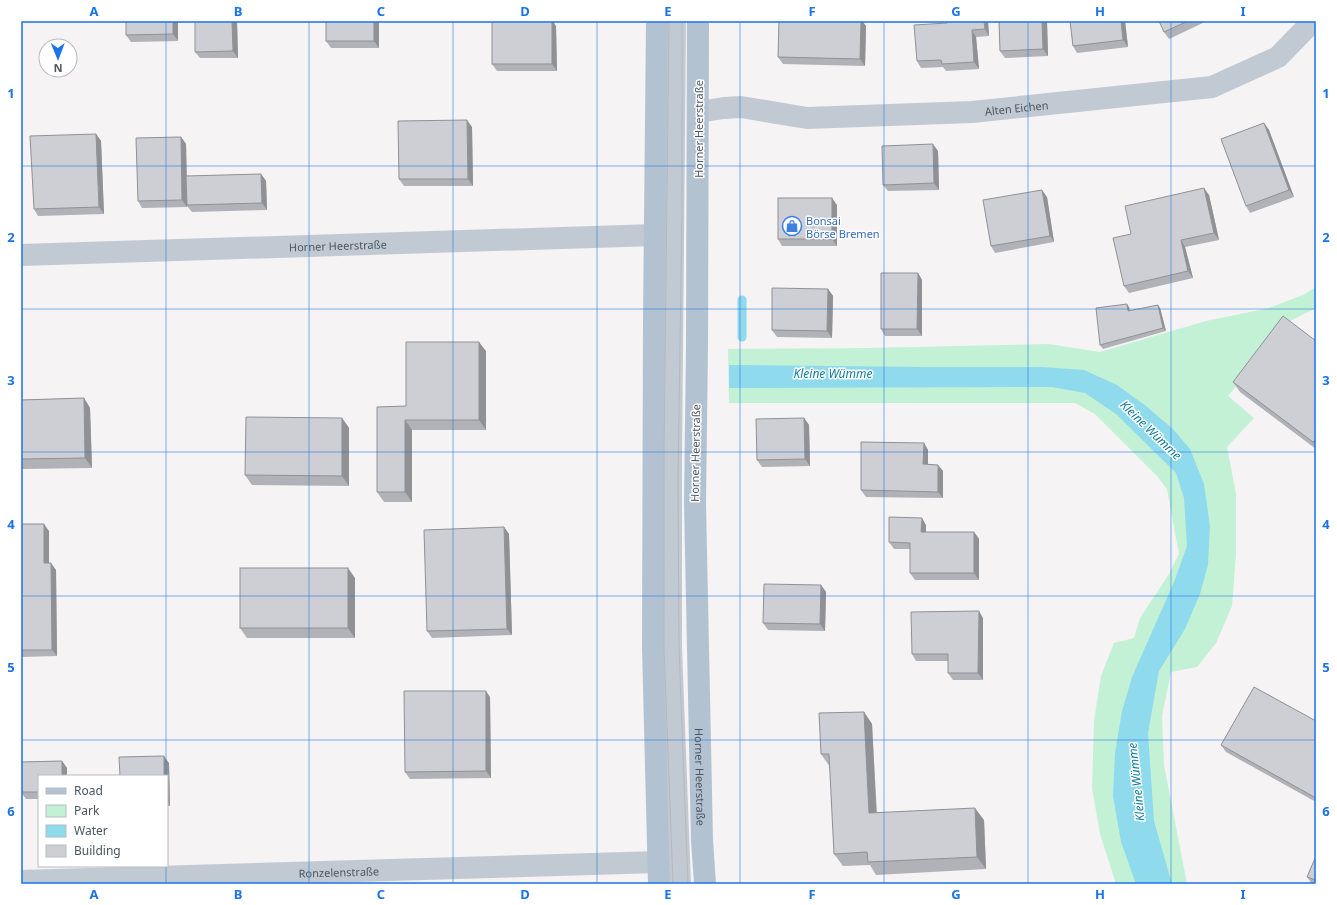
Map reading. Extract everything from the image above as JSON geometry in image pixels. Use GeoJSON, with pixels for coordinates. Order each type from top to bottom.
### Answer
{"type":"FeatureCollection","features":[{"type":"Feature","properties":{"kind":"main road"},"geometry":{"type":"LineString","coordinates":[[658,21],[653,647],[659,884]]}},
{"type":"Feature","properties":{"kind":"main road","name":"Horner Heerstraße"},"geometry":{"type":"LineString","coordinates":[[698,21],[695,503],[702,840],[705,884]]}},
{"type":"Feature","properties":{"kind":"street"},"geometry":{"type":"LineString","coordinates":[[675,21],[671,455],[671,648],[680,884]]}},
{"type":"Feature","properties":{"kind":"street","name":"Alten Eichen"},"geometry":{"type":"LineString","coordinates":[[698,112],[740,107],[807,118],[972,112],[1212,87],[1278,57],[1313,21]]}},
{"type":"Feature","properties":{"kind":"street","name":"Horner Heerstraße"},"geometry":{"type":"LineString","coordinates":[[21,255],[656,235]]}},
{"type":"Feature","properties":{"kind":"street","name":"Ronzelenstraße"},"geometry":{"type":"LineString","coordinates":[[21,881],[658,862]]}},
{"type":"Feature","properties":{"kind":"green space"},"geometry":{"type":"Polygon","coordinates":[[[1316,287],[1316,308],[1290,321],[1228,396],[1254,418],[1227,447],[1236,494],[1236,555],[1232,606],[1216,643],[1197,667],[1171,672],[1162,716],[1164,765],[1187,884],[1116,884],[1100,834],[1092,788],[1094,721],[1101,676],[1114,643],[1134,638],[1140,618],[1169,574],[1179,554],[1167,489],[1157,476],[1095,414],[1075,403],[729,403],[728,349],[1049,344],[1100,352],[1206,321],[1269,308],[1303,295],[1316,287]]]}},
{"type":"Feature","properties":{"kind":"water","name":"Kleine Wümme"},"geometry":{"type":"Polygon","coordinates":[[[729,365],[1042,367],[1084,370],[1117,385],[1146,406],[1173,429],[1190,449],[1204,484],[1210,526],[1208,565],[1200,594],[1185,629],[1159,671],[1148,733],[1154,821],[1172,884],[1136,884],[1121,842],[1113,796],[1115,753],[1122,711],[1132,677],[1174,582],[1187,546],[1184,498],[1176,473],[1116,414],[1085,393],[1052,387],[729,388],[729,365]]]}},
{"type":"Feature","properties":{"kind":"building"},"geometry":{"type":"Polygon","coordinates":[[[126,21],[173,21],[173,34],[126,35],[126,21]]]}},
{"type":"Feature","properties":{"kind":"building"},"geometry":{"type":"Polygon","coordinates":[[[195,21],[232,21],[233,51],[195,52],[195,21]]]}},
{"type":"Feature","properties":{"kind":"building"},"geometry":{"type":"Polygon","coordinates":[[[326,21],[374,21],[374,41],[326,41],[326,21]]]}},
{"type":"Feature","properties":{"kind":"building"},"geometry":{"type":"Polygon","coordinates":[[[492,21],[552,21],[552,64],[492,64],[492,21]]]}},
{"type":"Feature","properties":{"kind":"building"},"geometry":{"type":"Polygon","coordinates":[[[779,21],[861,21],[860,59],[778,57],[779,21]]]}},
{"type":"Feature","properties":{"kind":"building"},"geometry":{"type":"Polygon","coordinates":[[[947,21],[984,21],[985,29],[972,30],[974,62],[942,64],[941,60],[917,61],[914,25],[947,23],[947,21]]]}},
{"type":"Feature","properties":{"kind":"building"},"geometry":{"type":"Polygon","coordinates":[[[999,21],[1042,21],[1043,49],[1000,51],[999,21]]]}},
{"type":"Feature","properties":{"kind":"building"},"geometry":{"type":"Polygon","coordinates":[[[1070,21],[1121,21],[1123,40],[1073,46],[1070,21]]]}},
{"type":"Feature","properties":{"kind":"building"},"geometry":{"type":"Polygon","coordinates":[[[1159,21],[1188,21],[1164,32],[1159,21]]]}},
{"type":"Feature","properties":{"kind":"building"},"geometry":{"type":"Polygon","coordinates":[[[467,120],[468,179],[399,179],[398,121],[467,120]]]}},
{"type":"Feature","properties":{"kind":"building"},"geometry":{"type":"Polygon","coordinates":[[[1264,123],[1289,190],[1246,206],[1221,139],[1264,123]]]}},
{"type":"Feature","properties":{"kind":"building"},"geometry":{"type":"Polygon","coordinates":[[[96,134],[99,207],[34,209],[30,136],[96,134]]]}},
{"type":"Feature","properties":{"kind":"building"},"geometry":{"type":"Polygon","coordinates":[[[181,137],[182,200],[138,201],[136,138],[181,137]]]}},
{"type":"Feature","properties":{"kind":"building"},"geometry":{"type":"Polygon","coordinates":[[[933,144],[934,183],[883,185],[882,146],[933,144]]]}},
{"type":"Feature","properties":{"kind":"building"},"geometry":{"type":"Polygon","coordinates":[[[261,174],[262,203],[187,205],[186,176],[261,174]]]}},
{"type":"Feature","properties":{"kind":"building"},"geometry":{"type":"Polygon","coordinates":[[[1204,188],[1214,233],[1181,240],[1188,271],[1124,286],[1113,238],[1131,234],[1125,206],[1204,188]]]}},
{"type":"Feature","properties":{"kind":"building"},"geometry":{"type":"Polygon","coordinates":[[[1042,190],[1050,236],[991,246],[983,200],[1042,190]]]}},
{"type":"Feature","properties":{"kind":"building"},"geometry":{"type":"Polygon","coordinates":[[[778,198],[832,198],[832,239],[778,239],[778,198]]]}},
{"type":"Feature","properties":{"kind":"building"},"geometry":{"type":"Polygon","coordinates":[[[881,273],[918,273],[917,329],[881,329],[881,273]]]}},
{"type":"Feature","properties":{"kind":"building"},"geometry":{"type":"Polygon","coordinates":[[[772,288],[828,289],[827,331],[772,330],[772,288]]]}},
{"type":"Feature","properties":{"kind":"building"},"geometry":{"type":"Polygon","coordinates":[[[1127,304],[1128,311],[1158,305],[1163,328],[1100,345],[1096,308],[1127,304]]]}},
{"type":"Feature","properties":{"kind":"building"},"geometry":{"type":"Polygon","coordinates":[[[1283,316],[1316,341],[1316,439],[1313,442],[1233,382],[1283,316]]]}},
{"type":"Feature","properties":{"kind":"building"},"geometry":{"type":"Polygon","coordinates":[[[406,342],[479,342],[479,420],[405,420],[405,492],[377,492],[377,407],[406,406],[406,342]]]}},
{"type":"Feature","properties":{"kind":"building"},"geometry":{"type":"Polygon","coordinates":[[[84,398],[85,458],[21,459],[21,400],[84,398]]]}},
{"type":"Feature","properties":{"kind":"building"},"geometry":{"type":"Polygon","coordinates":[[[246,417],[342,418],[342,476],[245,475],[246,417]]]}},
{"type":"Feature","properties":{"kind":"building"},"geometry":{"type":"Polygon","coordinates":[[[804,418],[805,459],[757,460],[756,419],[804,418]]]}},
{"type":"Feature","properties":{"kind":"building"},"geometry":{"type":"Polygon","coordinates":[[[861,442],[924,443],[923,464],[938,465],[938,492],[861,490],[861,442]]]}},
{"type":"Feature","properties":{"kind":"building"},"geometry":{"type":"Polygon","coordinates":[[[889,517],[922,518],[921,532],[974,532],[974,573],[910,573],[910,543],[889,542],[889,517]]]}},
{"type":"Feature","properties":{"kind":"building"},"geometry":{"type":"Polygon","coordinates":[[[21,524],[44,524],[44,563],[51,563],[52,650],[21,650],[21,524]]]}},
{"type":"Feature","properties":{"kind":"building"},"geometry":{"type":"Polygon","coordinates":[[[504,527],[507,629],[427,631],[424,530],[504,527]]]}},
{"type":"Feature","properties":{"kind":"building"},"geometry":{"type":"Polygon","coordinates":[[[240,568],[348,568],[348,628],[240,628],[240,568]]]}},
{"type":"Feature","properties":{"kind":"building"},"geometry":{"type":"Polygon","coordinates":[[[764,584],[821,585],[820,624],[763,623],[764,584]]]}},
{"type":"Feature","properties":{"kind":"building"},"geometry":{"type":"Polygon","coordinates":[[[979,611],[978,673],[948,673],[948,654],[912,654],[911,612],[979,611]]]}},
{"type":"Feature","properties":{"kind":"building"},"geometry":{"type":"Polygon","coordinates":[[[1254,687],[1316,721],[1316,798],[1221,745],[1254,687]]]}},
{"type":"Feature","properties":{"kind":"building"},"geometry":{"type":"Polygon","coordinates":[[[404,691],[486,691],[486,771],[405,772],[404,691]]]}},
{"type":"Feature","properties":{"kind":"building"},"geometry":{"type":"Polygon","coordinates":[[[864,712],[869,813],[975,808],[977,857],[868,862],[867,852],[834,854],[829,754],[821,754],[819,713],[864,712]]]}},
{"type":"Feature","properties":{"kind":"building"},"geometry":{"type":"Polygon","coordinates":[[[164,756],[164,775],[120,775],[119,757],[164,756]]]}},
{"type":"Feature","properties":{"kind":"building"},"geometry":{"type":"Polygon","coordinates":[[[62,761],[62,775],[38,775],[38,792],[21,792],[21,762],[62,761]]]}},
{"type":"Feature","properties":{"kind":"building"},"geometry":{"type":"Polygon","coordinates":[[[1316,856],[1316,880],[1307,877],[1316,856]]]}},
{"type":"Feature","properties":{"kind":"waterway"},"geometry":{"type":"LineString","coordinates":[[742,300],[742,337]]}},
{"type":"Feature","properties":{"kind":"tram line"},"geometry":{"type":"LineString","coordinates":[[669,21],[664,451],[664,647],[673,884]]}},
{"type":"Feature","properties":{"kind":"tram line"},"geometry":{"type":"LineString","coordinates":[[682,21],[682,211],[678,480],[679,648],[688,884]]}},
{"type":"Feature","properties":{"kind":"place","name":"Bonsai Börse Bremen"},"geometry":{"type":"Point","coordinates":[792,226]}}]}
